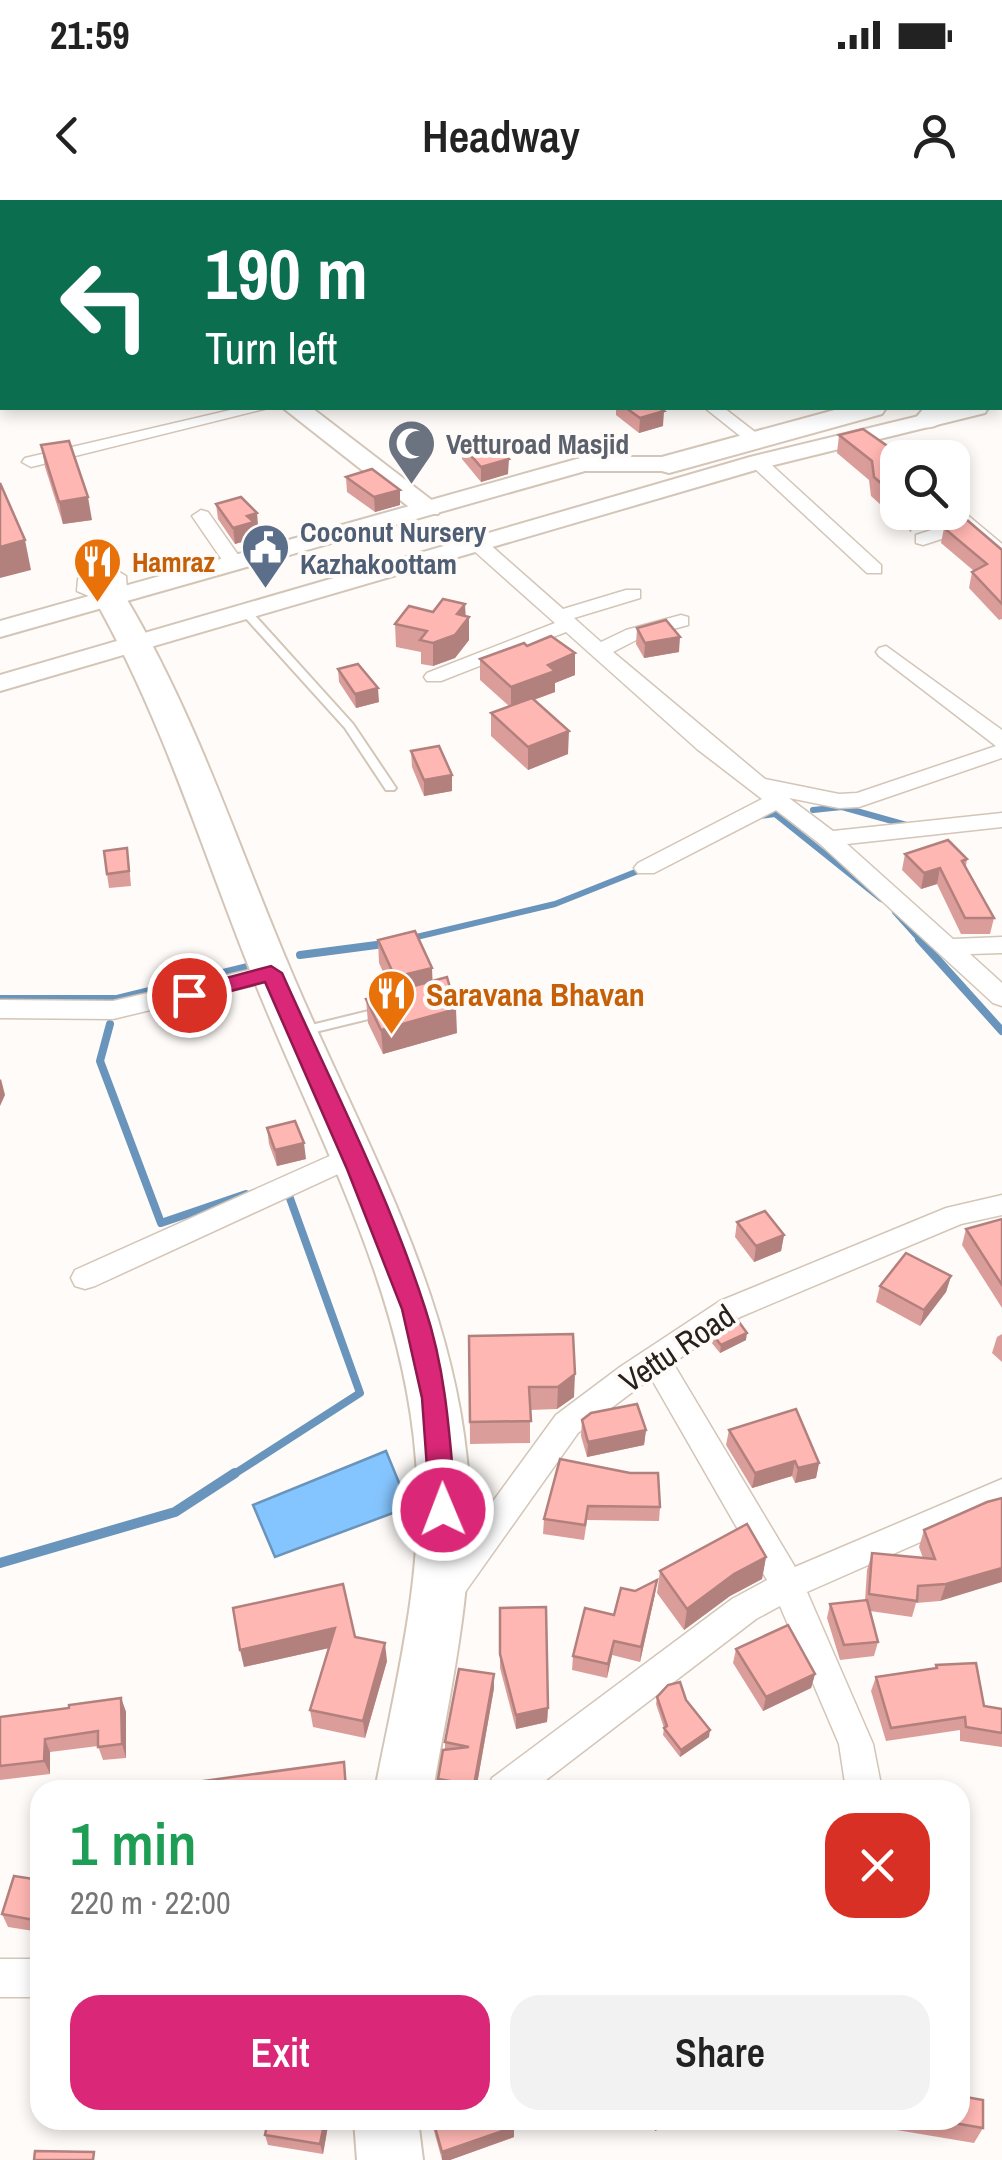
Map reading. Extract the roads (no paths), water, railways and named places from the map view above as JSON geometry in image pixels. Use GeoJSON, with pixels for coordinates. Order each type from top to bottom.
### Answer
{"type":"FeatureCollection","features":[{"type":"Feature","properties":{"kind":"main road"},"geometry":{"type":"LineString","coordinates":[[299,410],[428,508]]}},
{"type":"Feature","properties":{"kind":"main road"},"geometry":{"type":"LineString","coordinates":[[669,464],[756,450],[866,410]]}},
{"type":"Feature","properties":{"kind":"main road"},"geometry":{"type":"LineString","coordinates":[[109,596],[138,642],[174,717],[271,973],[414,1309],[434,1398],[443,1510],[436,1606],[406,1780]]}},
{"type":"Feature","properties":{"kind":"main road"},"geometry":{"type":"LineString","coordinates":[[387,2130],[390,2160]]}},
{"type":"Feature","properties":{"kind":"street"},"geometry":{"type":"LineString","coordinates":[[31,462],[251,410]]}},
{"type":"Feature","properties":{"kind":"street"},"geometry":{"type":"LineString","coordinates":[[716,410],[874,569]]}},
{"type":"Feature","properties":{"kind":"street"},"geometry":{"type":"LineString","coordinates":[[0,684],[480,546],[756,450],[871,444],[933,414],[962,410]]}},
{"type":"Feature","properties":{"kind":"street"},"geometry":{"type":"LineString","coordinates":[[0,629],[584,464],[669,464]]}},
{"type":"Feature","properties":{"kind":"street"},"geometry":{"type":"LineString","coordinates":[[201,516],[234,562]]}},
{"type":"Feature","properties":{"kind":"street"},"geometry":{"type":"LineString","coordinates":[[970,523],[1002,554]]}},
{"type":"Feature","properties":{"kind":"street"},"geometry":{"type":"LineString","coordinates":[[924,540],[951,530]]}},
{"type":"Feature","properties":{"kind":"street"},"geometry":{"type":"LineString","coordinates":[[480,546],[562,621],[828,839],[1002,997]]}},
{"type":"Feature","properties":{"kind":"street"},"geometry":{"type":"LineString","coordinates":[[434,678],[633,594]]}},
{"type":"Feature","properties":{"kind":"street"},"geometry":{"type":"LineString","coordinates":[[598,651],[633,634],[682,620]]}},
{"type":"Feature","properties":{"kind":"street"},"geometry":{"type":"LineString","coordinates":[[886,652],[1002,741]]}},
{"type":"Feature","properties":{"kind":"street"},"geometry":{"type":"LineString","coordinates":[[758,785],[839,801],[859,800],[1002,751]]}},
{"type":"Feature","properties":{"kind":"street"},"geometry":{"type":"LineString","coordinates":[[646,868],[777,800]]}},
{"type":"Feature","properties":{"kind":"street"},"geometry":{"type":"LineString","coordinates":[[828,839],[1002,820]]}},
{"type":"Feature","properties":{"kind":"street"},"geometry":{"type":"LineString","coordinates":[[950,947],[1002,945]]}},
{"type":"Feature","properties":{"kind":"street"},"geometry":{"type":"LineString","coordinates":[[0,1009],[112,1010],[271,973]]}},
{"type":"Feature","properties":{"kind":"street"},"geometry":{"type":"LineString","coordinates":[[86,1278],[352,1156]]}},
{"type":"Feature","properties":{"kind":"street","name":"Vettu Road"},"geometry":{"type":"LineString","coordinates":[[436,1606],[568,1424],[656,1360],[730,1309],[956,1215],[1002,1205]]}},
{"type":"Feature","properties":{"kind":"street"},"geometry":{"type":"LineString","coordinates":[[656,1360],[788,1586],[856,1744],[862,1780]]}},
{"type":"Feature","properties":{"kind":"street"},"geometry":{"type":"LineString","coordinates":[[518,1780],[744,1610],[788,1586],[1002,1492]]}},
{"type":"Feature","properties":{"kind":"street"},"geometry":{"type":"LineString","coordinates":[[0,1978],[30,1978]]}},
{"type":"Feature","properties":{"kind":"lane"},"geometry":{"type":"LineString","coordinates":[[246,612],[349,726],[390,788]]}},
{"type":"Feature","properties":{"kind":"lane"},"geometry":{"type":"LineString","coordinates":[[296,1032],[404,1007]]}},
{"type":"Feature","properties":{"kind":"water"},"geometry":{"type":"Polygon","coordinates":[[[386,1451],[409,1507],[275,1557],[253,1505],[386,1451]]]}},
{"type":"Feature","properties":{"kind":"waterway"},"geometry":{"type":"LineString","coordinates":[[813,810],[842,807],[910,826]]}},
{"type":"Feature","properties":{"kind":"waterway"},"geometry":{"type":"LineString","coordinates":[[760,816],[775,814],[881,899]]}},
{"type":"Feature","properties":{"kind":"waterway"},"geometry":{"type":"LineString","coordinates":[[408,939],[555,904],[643,869]]}},
{"type":"Feature","properties":{"kind":"waterway"},"geometry":{"type":"LineString","coordinates":[[895,912],[922,942]]}},
{"type":"Feature","properties":{"kind":"waterway"},"geometry":{"type":"LineString","coordinates":[[919,939],[1002,1031]]}},
{"type":"Feature","properties":{"kind":"waterway"},"geometry":{"type":"LineString","coordinates":[[300,955],[384,944]]}},
{"type":"Feature","properties":{"kind":"waterway"},"geometry":{"type":"LineString","coordinates":[[0,999],[117,999],[256,965]]}},
{"type":"Feature","properties":{"kind":"waterway"},"geometry":{"type":"LineString","coordinates":[[110,1024],[100,1061],[161,1223],[246,1194]]}},
{"type":"Feature","properties":{"kind":"waterway"},"geometry":{"type":"LineString","coordinates":[[231,1476],[360,1393],[287,1190]]}},
{"type":"Feature","properties":{"kind":"waterway"},"geometry":{"type":"LineString","coordinates":[[0,1563],[175,1512],[235,1473]]}},
{"type":"Feature","properties":{"kind":"place","name":"Vetturoad Masjid"},"geometry":{"type":"Point","coordinates":[411,486]}},
{"type":"Feature","properties":{"kind":"place","name":"Coconut Nursery Kazhakoottam"},"geometry":{"type":"Point","coordinates":[265,590]}},
{"type":"Feature","properties":{"kind":"place","name":"Hamraz"},"geometry":{"type":"Point","coordinates":[97,604]}},
{"type":"Feature","properties":{"kind":"place","name":"Saravana Bhavan"},"geometry":{"type":"Point","coordinates":[391,1036]}}]}
